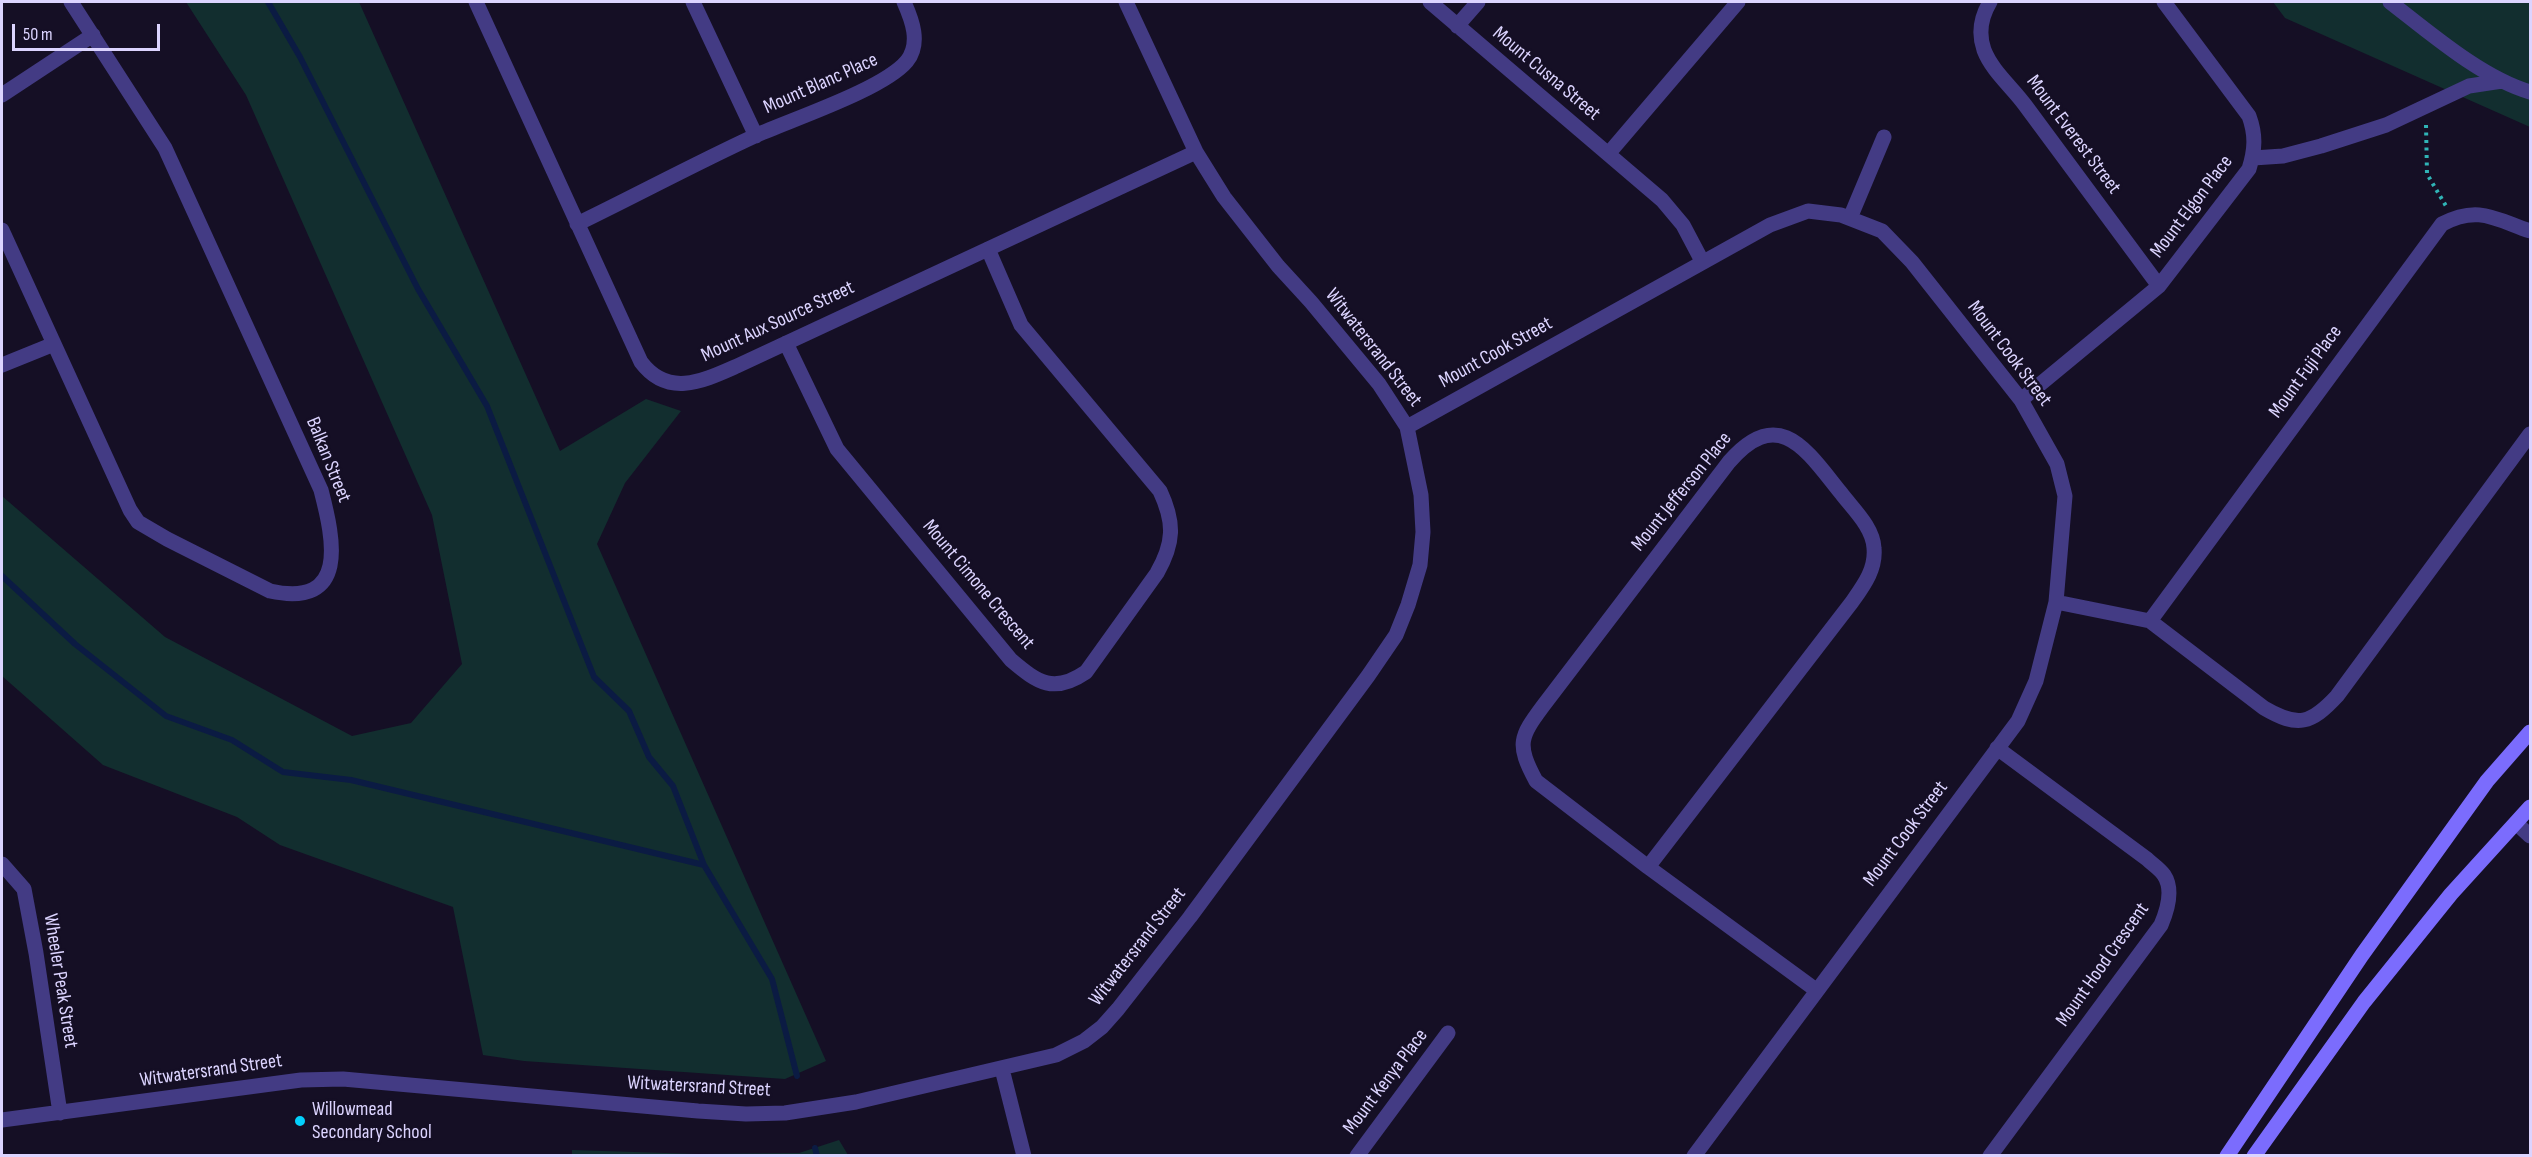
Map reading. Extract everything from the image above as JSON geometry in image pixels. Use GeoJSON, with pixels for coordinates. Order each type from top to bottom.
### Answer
{"type":"FeatureCollection","features":[{"type":"Feature","properties":{"kind":"main road"},"geometry":{"type":"LineString","coordinates":[[2227,1155],[2362,955],[2487,781],[2530,732]]}},
{"type":"Feature","properties":{"kind":"main road"},"geometry":{"type":"LineString","coordinates":[[2254,1155],[2364,1002],[2451,894],[2530,807]]}},
{"type":"Feature","properties":{"kind":"street","name":"Balkan Street"},"geometry":{"type":"LineString","coordinates":[[2,230],[130,510],[138,522],[270,591],[300,595],[312,591],[321,582],[333,557],[331,527],[321,490],[165,148],[71,2]]}},
{"type":"Feature","properties":{"kind":"street","name":"Mount Aux Source Street"},"geometry":{"type":"LineString","coordinates":[[476,2],[641,362],[654,376],[680,385],[708,379],[1196,152]]}},
{"type":"Feature","properties":{"kind":"street","name":"Mount Blanc Place"},"geometry":{"type":"LineString","coordinates":[[693,2],[756,136]]}},
{"type":"Feature","properties":{"kind":"street","name":"Mount Blanc Place"},"geometry":{"type":"LineString","coordinates":[[578,224],[756,136],[889,77],[909,59],[914,47],[913,23],[904,2]]}},
{"type":"Feature","properties":{"kind":"street","name":"Witwatersrand Street"},"geometry":{"type":"LineString","coordinates":[[2,1120],[301,1080],[343,1079],[717,1112],[785,1113],[856,1102],[1056,1056],[1102,1027],[1197,908],[1396,635],[1420,565],[1423,532],[1421,495],[1407,427],[1379,384],[1278,266],[1224,197],[1196,152],[1126,2]]}},
{"type":"Feature","properties":{"kind":"street","name":"Mount Cusna Street"},"geometry":{"type":"LineString","coordinates":[[1430,2],[1662,200],[1683,225],[1702,261]]}},
{"type":"Feature","properties":{"kind":"street"},"geometry":{"type":"LineString","coordinates":[[1457,26],[1478,2]]}},
{"type":"Feature","properties":{"kind":"street"},"geometry":{"type":"LineString","coordinates":[[1609,153],[1738,2]]}},
{"type":"Feature","properties":{"kind":"street","name":"Mount Everest Street"},"geometry":{"type":"LineString","coordinates":[[1990,2],[1981,27],[1982,40],[1990,60],[2159,286]]}},
{"type":"Feature","properties":{"kind":"street","name":"Mount Elgon Place"},"geometry":{"type":"LineString","coordinates":[[2021,400],[2159,286],[2249,169],[2253,158],[2254,137],[2249,116],[2164,2]]}},
{"type":"Feature","properties":{"kind":"street"},"geometry":{"type":"LineString","coordinates":[[2390,2],[2482,70],[2530,92]]}},
{"type":"Feature","properties":{"kind":"street"},"geometry":{"type":"LineString","coordinates":[[2,95],[93,35]]}},
{"type":"Feature","properties":{"kind":"street"},"geometry":{"type":"LineString","coordinates":[[2253,158],[2283,156],[2321,146],[2386,125],[2469,86],[2502,81]]}},
{"type":"Feature","properties":{"kind":"street"},"geometry":{"type":"LineString","coordinates":[[1850,218],[1884,137]]}},
{"type":"Feature","properties":{"kind":"street","name":"Mount Cook Street"},"geometry":{"type":"LineString","coordinates":[[1407,427],[1702,261],[1770,225],[1808,211],[1841,214],[1882,231],[1912,262],[2021,400],[2057,464],[2065,496],[2056,602],[2036,681],[2018,721],[1694,1155]]}},
{"type":"Feature","properties":{"kind":"street"},"geometry":{"type":"LineString","coordinates":[[2453,218],[2478,213],[2530,231]]}},
{"type":"Feature","properties":{"kind":"street","name":"Mount Fuji Place"},"geometry":{"type":"LineString","coordinates":[[2150,621],[2412,263],[2442,224],[2453,218]]}},
{"type":"Feature","properties":{"kind":"street","name":"Mount Cimone Crescent"},"geometry":{"type":"LineString","coordinates":[[786,343],[837,449],[1011,660],[1035,679],[1059,685],[1073,681],[1086,672],[1158,573],[1171,542],[1169,516],[1167,506],[1156,486],[1021,325],[988,249]]}},
{"type":"Feature","properties":{"kind":"street"},"geometry":{"type":"LineString","coordinates":[[2,365],[54,344]]}},
{"type":"Feature","properties":{"kind":"street"},"geometry":{"type":"LineString","coordinates":[[2056,602],[2150,621],[2264,708],[2293,721],[2307,721],[2320,714],[2337,696],[2530,434]]}},
{"type":"Feature","properties":{"kind":"street","name":"Mount Jefferson Place"},"geometry":{"type":"LineString","coordinates":[[1648,867],[1870,576],[1874,546],[1864,522],[1807,450],[1790,438],[1768,435],[1742,447],[1705,492],[1524,732],[1524,753],[1536,781],[1648,867],[1816,990]]}},
{"type":"Feature","properties":{"kind":"street","name":"Mount Hood Crescent"},"geometry":{"type":"LineString","coordinates":[[1990,1155],[2160,925],[2168,909],[2169,894],[2165,876],[2147,859],[1997,748]]}},
{"type":"Feature","properties":{"kind":"street"},"geometry":{"type":"LineString","coordinates":[[2516,823],[2530,836]]}},
{"type":"Feature","properties":{"kind":"street","name":"Wheeler Peak Street"},"geometry":{"type":"LineString","coordinates":[[2,864],[24,890],[60,1113]]}},
{"type":"Feature","properties":{"kind":"street","name":"Mount Kenya Place"},"geometry":{"type":"LineString","coordinates":[[1357,1155],[1448,1033]]}},
{"type":"Feature","properties":{"kind":"street"},"geometry":{"type":"LineString","coordinates":[[1002,1069],[1024,1155]]}},
{"type":"Feature","properties":{"kind":"path"},"geometry":{"type":"LineString","coordinates":[[2430,104],[2425,133],[2427,174],[2453,218]]}},
{"type":"Feature","properties":{"kind":"green space"},"geometry":{"type":"Polygon","coordinates":[[[186,2],[359,2],[560,451],[646,399],[681,411],[625,483],[597,544],[826,1061],[785,1079],[524,1061],[483,1055],[453,907],[280,845],[237,817],[103,765],[2,676],[2,496],[165,637],[352,736],[411,723],[462,664],[432,515],[246,95],[186,2]]]}},
{"type":"Feature","properties":{"kind":"green space"},"geometry":{"type":"Polygon","coordinates":[[[2273,2],[2530,2],[2530,127],[2285,18],[2273,2]]]}},
{"type":"Feature","properties":{"kind":"green space"},"geometry":{"type":"Polygon","coordinates":[[[839,1140],[848,1155],[572,1155],[572,1150],[697,1154],[799,1153],[839,1140]]]}},
{"type":"Feature","properties":{"kind":"waterway"},"geometry":{"type":"LineString","coordinates":[[268,2],[300,57],[418,289],[487,406],[594,677],[629,711],[649,757],[673,786],[704,865]]}},
{"type":"Feature","properties":{"kind":"waterway"},"geometry":{"type":"LineString","coordinates":[[2,576],[75,644],[166,716],[232,740],[283,772],[351,780],[704,865],[772,979],[797,1076]]}},
{"type":"Feature","properties":{"kind":"waterway"},"geometry":{"type":"LineString","coordinates":[[815,1148],[817,1156]]}},
{"type":"Feature","properties":{"kind":"place","name":"Willowmead Secondary School"},"geometry":{"type":"Point","coordinates":[300,1121]}}]}
